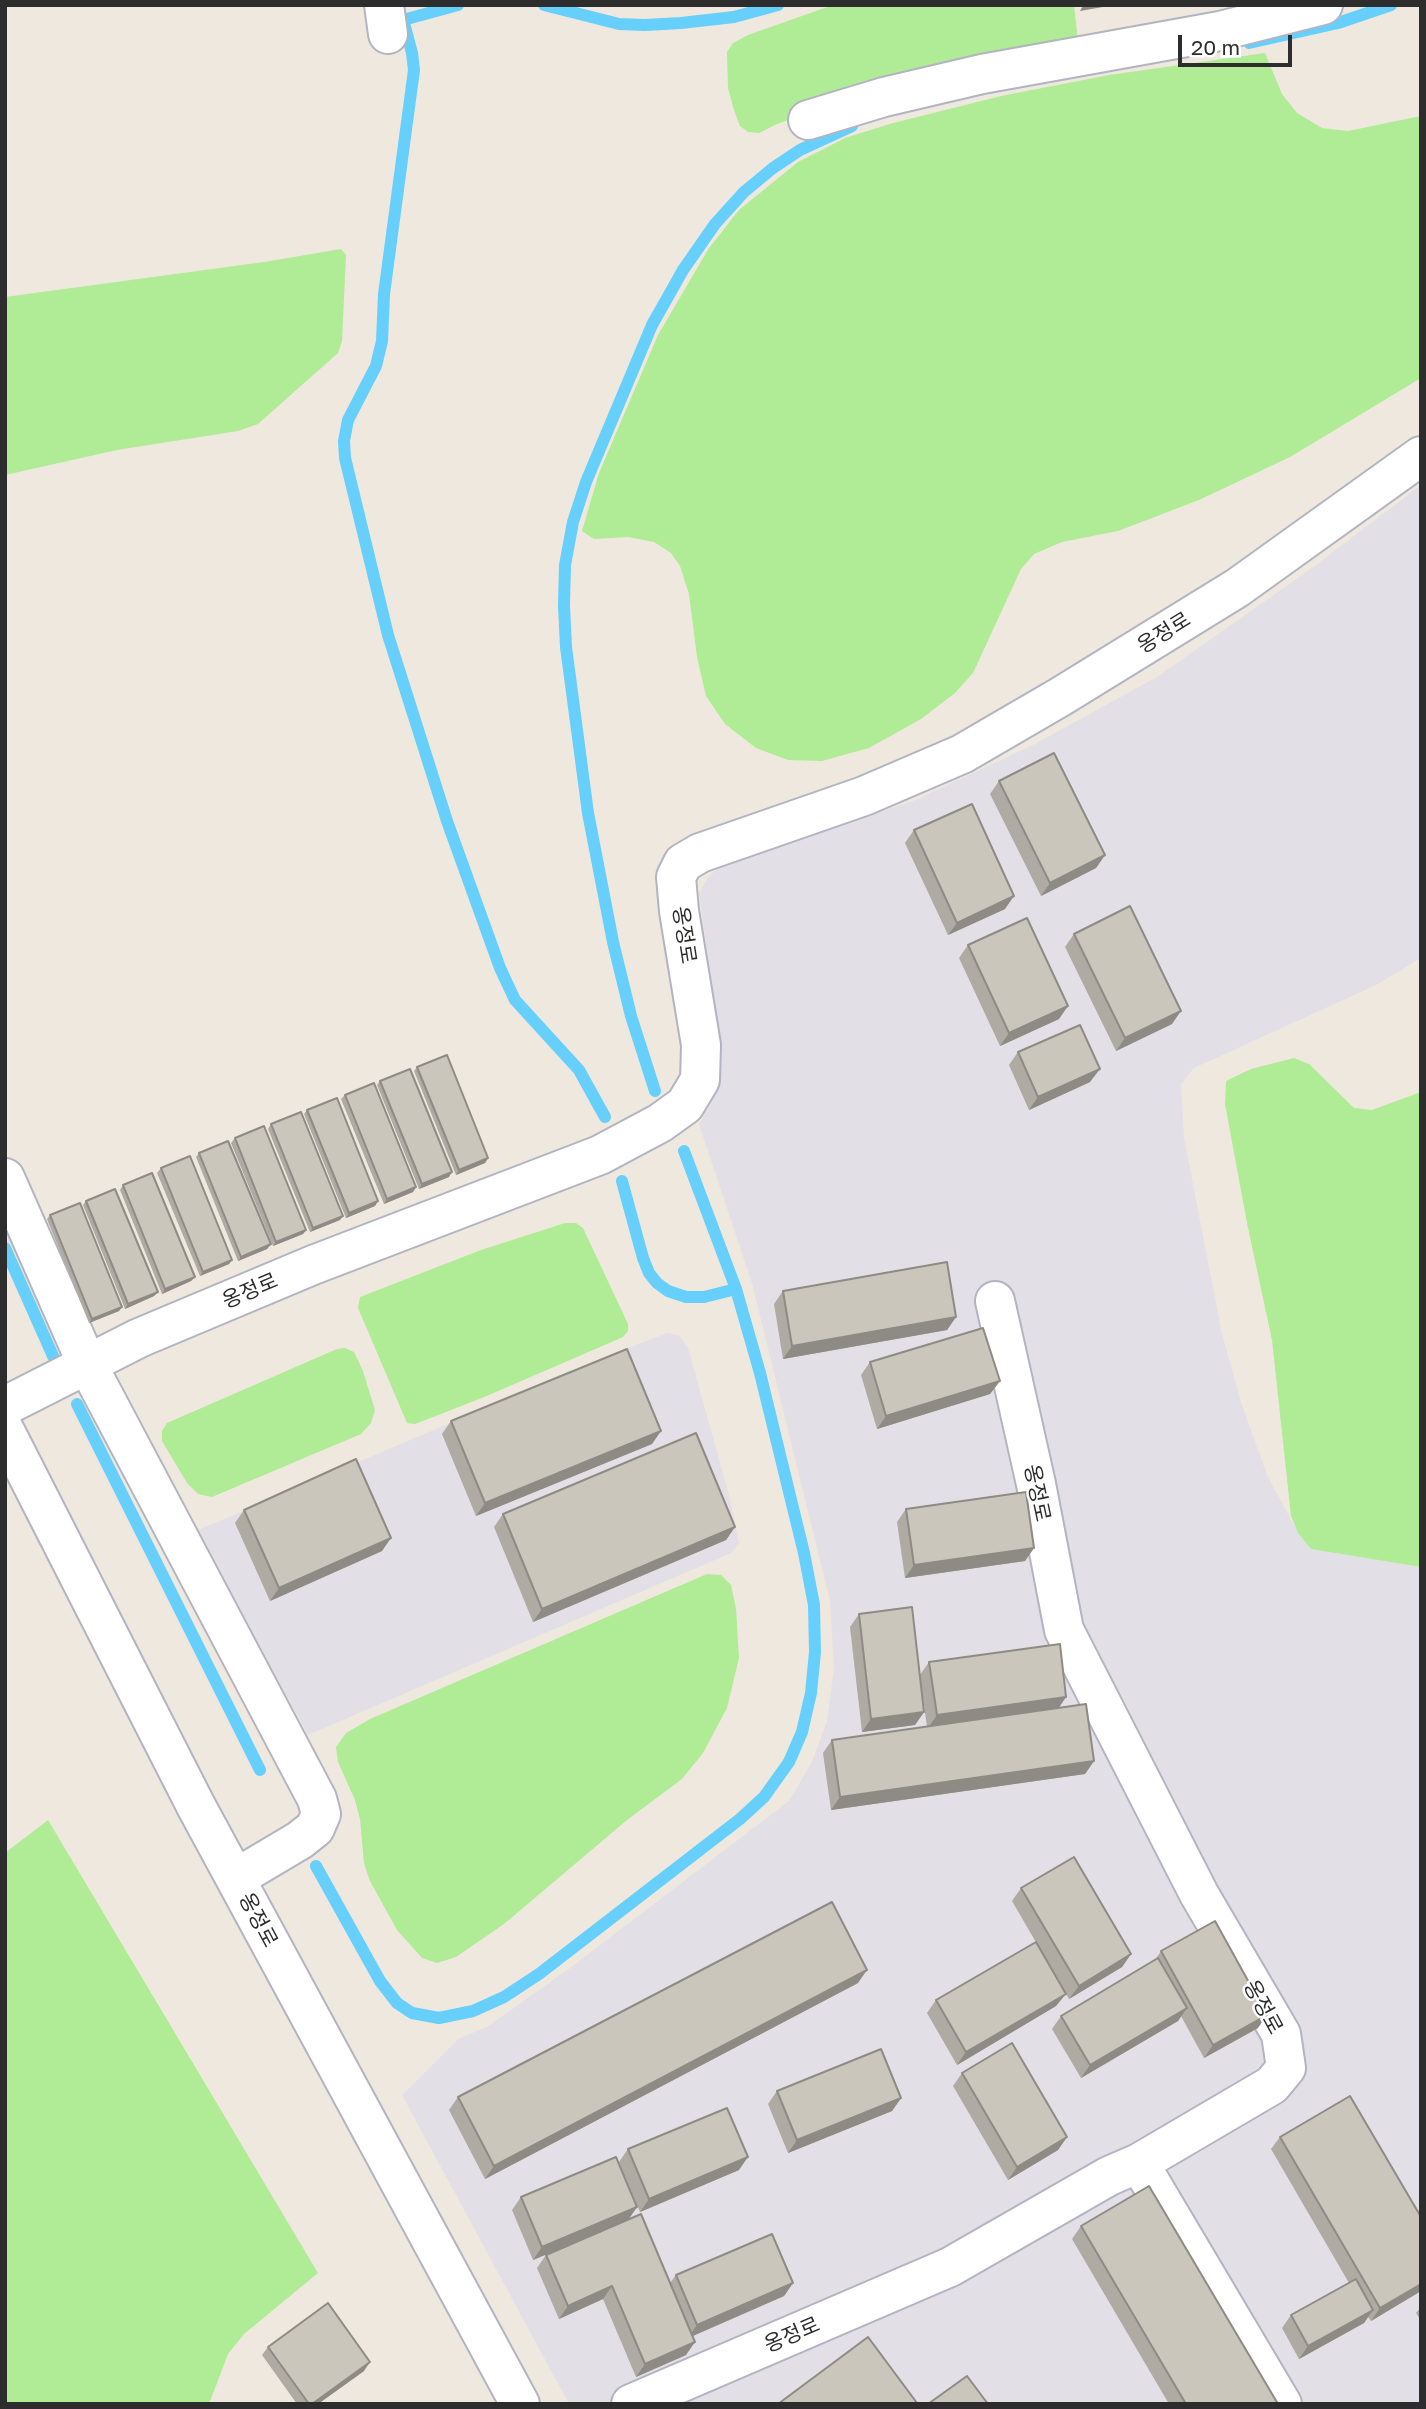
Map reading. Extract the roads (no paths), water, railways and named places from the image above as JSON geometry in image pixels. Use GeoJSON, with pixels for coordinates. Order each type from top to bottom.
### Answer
{"type":"FeatureCollection","features":[{"type":"Feature","properties":{"kind":"street"},"geometry":{"type":"LineString","coordinates":[[808,120],[884,97],[982,74],[1220,31],[1323,5]]}},
{"type":"Feature","properties":{"kind":"street","name":"옹정로"},"geometry":{"type":"LineString","coordinates":[[5,1406],[139,1338],[313,1265],[600,1155],[660,1123],[685,1105],[700,1080],[701,1045],[676,877],[683,863],[700,853],[864,796],[962,754],[1237,588],[1421,456]]}},
{"type":"Feature","properties":{"kind":"street"},"geometry":{"type":"LineString","coordinates":[[5,1178],[87,1364],[317,1799],[321,1814],[316,1828],[236,1878]]}},
{"type":"Feature","properties":{"kind":"street","name":"옹정로"},"geometry":{"type":"LineString","coordinates":[[631,2404],[950,2267],[1109,2176],[1139,2163],[1272,2085],[1286,2068],[1281,2035],[1199,1894],[1064,1630],[1036,1484],[995,1301]]}},
{"type":"Feature","properties":{"kind":"street","name":"옹정로"},"geometry":{"type":"LineString","coordinates":[[5,1431],[196,1806],[520,2404]]}},
{"type":"Feature","properties":{"kind":"street"},"geometry":{"type":"LineString","coordinates":[[1139,2163],[1282,2404]]}},
{"type":"Feature","properties":{"kind":"waterway"},"geometry":{"type":"LineString","coordinates":[[403,20],[458,5]]}},
{"type":"Feature","properties":{"kind":"waterway"},"geometry":{"type":"LineString","coordinates":[[544,5],[619,24],[645,25],[734,17],[778,5]]}},
{"type":"Feature","properties":{"kind":"waterway"},"geometry":{"type":"LineString","coordinates":[[1249,43],[1338,23],[1391,5]]}},
{"type":"Feature","properties":{"kind":"waterway"},"geometry":{"type":"LineString","coordinates":[[403,19],[414,70],[384,294],[382,341],[376,366],[348,420],[344,441],[345,458],[388,635],[447,821],[500,968],[515,1000],[579,1070],[605,1117]]}},
{"type":"Feature","properties":{"kind":"waterway"},"geometry":{"type":"LineString","coordinates":[[655,1091],[631,1016],[613,942],[588,813],[566,647],[565,565],[573,522],[586,482],[652,325],[683,270],[715,224],[744,192],[773,168],[800,150],[852,126]]}},
{"type":"Feature","properties":{"kind":"waterway"},"geometry":{"type":"LineString","coordinates":[[316,1866],[380,1981],[397,2003],[412,2013],[439,2018],[473,2011],[504,1997],[539,1974],[740,1819],[764,1797],[789,1762],[802,1732],[811,1693],[815,1652],[814,1605],[760,1373],[736,1289],[684,1151]]}},
{"type":"Feature","properties":{"kind":"waterway"},"geometry":{"type":"LineString","coordinates":[[622,1181],[643,1258],[657,1283],[668,1291],[686,1297],[704,1297],[736,1289]]}},
{"type":"Feature","properties":{"kind":"waterway"},"geometry":{"type":"LineString","coordinates":[[5,1248],[53,1356]]}},
{"type":"Feature","properties":{"kind":"waterway"},"geometry":{"type":"LineString","coordinates":[[77,1404],[260,1770]]}}]}
